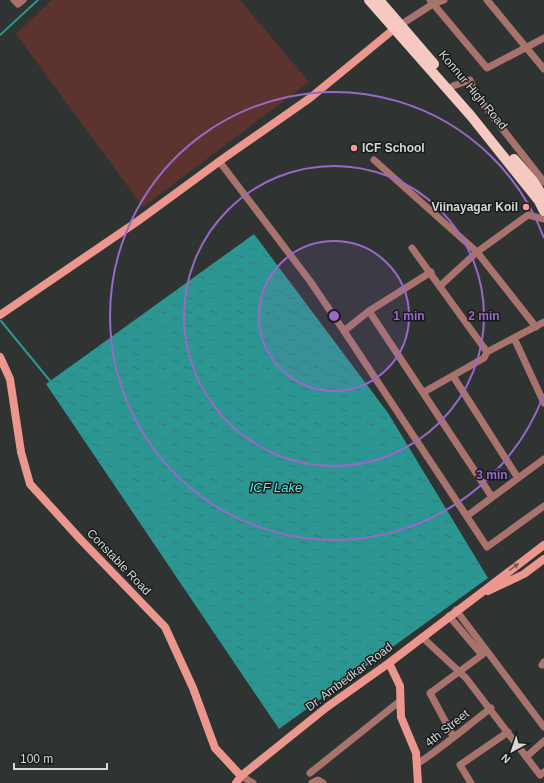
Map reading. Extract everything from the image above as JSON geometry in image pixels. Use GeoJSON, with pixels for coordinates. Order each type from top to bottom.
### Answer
{"type":"FeatureCollection","features":[{"type":"Feature","properties":{"kind":"main road"},"geometry":{"type":"LineString","coordinates":[[369,0],[397,27],[476,122],[539,201],[544,211]]}},
{"type":"Feature","properties":{"kind":"main road","name":"Konnur High Road"},"geometry":{"type":"LineString","coordinates":[[379,0],[397,27],[540,178],[544,199]]}},
{"type":"Feature","properties":{"kind":"street"},"geometry":{"type":"LineString","coordinates":[[14,0],[18,4],[23,0]]}},
{"type":"Feature","properties":{"kind":"street"},"geometry":{"type":"LineString","coordinates":[[0,315],[132,226],[219,161],[310,98],[397,27],[431,2],[444,0]]}},
{"type":"Feature","properties":{"kind":"street"},"geometry":{"type":"LineString","coordinates":[[487,0],[544,69]]}},
{"type":"Feature","properties":{"kind":"street"},"geometry":{"type":"LineString","coordinates":[[431,2],[487,68],[544,38]]}},
{"type":"Feature","properties":{"kind":"street"},"geometry":{"type":"LineString","coordinates":[[453,86],[470,80],[476,95],[540,178]]}},
{"type":"Feature","properties":{"kind":"street"},"geometry":{"type":"LineString","coordinates":[[374,160],[477,252],[536,326]]}},
{"type":"Feature","properties":{"kind":"street"},"geometry":{"type":"LineString","coordinates":[[219,161],[310,281],[487,547],[544,506]]}},
{"type":"Feature","properties":{"kind":"street"},"geometry":{"type":"LineString","coordinates":[[440,286],[477,252],[528,215],[544,219]]}},
{"type":"Feature","properties":{"kind":"street"},"geometry":{"type":"LineString","coordinates":[[412,248],[431,272],[487,352]]}},
{"type":"Feature","properties":{"kind":"street"},"geometry":{"type":"LineString","coordinates":[[344,330],[369,311],[431,272]]}},
{"type":"Feature","properties":{"kind":"street"},"geometry":{"type":"LineString","coordinates":[[369,311],[492,497]]}},
{"type":"Feature","properties":{"kind":"street"},"geometry":{"type":"LineString","coordinates":[[424,392],[484,358],[487,352],[544,322]]}},
{"type":"Feature","properties":{"kind":"street"},"geometry":{"type":"LineString","coordinates":[[514,338],[544,403]]}},
{"type":"Feature","properties":{"kind":"street","name":"Constable Road"},"geometry":{"type":"LineString","coordinates":[[0,357],[10,379],[21,452],[30,484],[165,628],[193,688],[216,748],[239,780]]}},
{"type":"Feature","properties":{"kind":"street"},"geometry":{"type":"LineString","coordinates":[[453,376],[518,478]]}},
{"type":"Feature","properties":{"kind":"street"},"geometry":{"type":"LineString","coordinates":[[467,516],[544,459]]}},
{"type":"Feature","properties":{"kind":"street","name":"Dr. Ambedkar Road"},"geometry":{"type":"LineString","coordinates":[[239,780],[327,706],[388,663],[456,610],[544,545]]}},
{"type":"Feature","properties":{"kind":"street","name":"Dr. Ambedkar Road"},"geometry":{"type":"LineString","coordinates":[[472,599],[524,574],[544,559]]}},
{"type":"Feature","properties":{"kind":"street"},"geometry":{"type":"LineString","coordinates":[[456,610],[544,727]]}},
{"type":"Feature","properties":{"kind":"street"},"geometry":{"type":"LineString","coordinates":[[449,616],[482,655],[460,673],[430,693],[453,736]]}},
{"type":"Feature","properties":{"kind":"street"},"geometry":{"type":"LineString","coordinates":[[422,637],[460,673],[491,708],[540,775],[544,772]]}},
{"type":"Feature","properties":{"kind":"street"},"geometry":{"type":"LineString","coordinates":[[388,663],[400,686],[401,717],[416,753],[418,783]]}},
{"type":"Feature","properties":{"kind":"street"},"geometry":{"type":"LineString","coordinates":[[310,773],[400,700]]}},
{"type":"Feature","properties":{"kind":"street","name":"4th Street"},"geometry":{"type":"LineString","coordinates":[[417,764],[440,749],[453,736],[491,708]]}},
{"type":"Feature","properties":{"kind":"street"},"geometry":{"type":"LineString","coordinates":[[471,783],[460,765],[508,732]]}},
{"type":"Feature","properties":{"kind":"street"},"geometry":{"type":"LineString","coordinates":[[526,757],[544,742]]}},
{"type":"Feature","properties":{"kind":"street"},"geometry":{"type":"LineString","coordinates":[[239,780],[253,783]]}},
{"type":"Feature","properties":{"kind":"street"},"geometry":{"type":"LineString","coordinates":[[312,783],[318,780],[323,783]]}},
{"type":"Feature","properties":{"kind":"shaded area"},"geometry":{"type":"Polygon","coordinates":[[[52,0],[240,0],[309,82],[143,207],[16,34],[52,0]]]}},
{"type":"Feature","properties":{"kind":"water","name":"ICF Lake"},"geometry":{"type":"Polygon","coordinates":[[[254,234],[388,413],[488,578],[279,729],[46,384],[254,234]]]}},
{"type":"Feature","properties":{"kind":"waterway"},"geometry":{"type":"LineString","coordinates":[[0,35],[38,0]]}},
{"type":"Feature","properties":{"kind":"waterway"},"geometry":{"type":"LineString","coordinates":[[1,321],[51,382]]}},
{"type":"Feature","properties":{"kind":"place","name":"ICF School"},"geometry":{"type":"Point","coordinates":[354,148]}},
{"type":"Feature","properties":{"kind":"place","name":"Viinayagar Koil"},"geometry":{"type":"Point","coordinates":[526,207]}}]}
